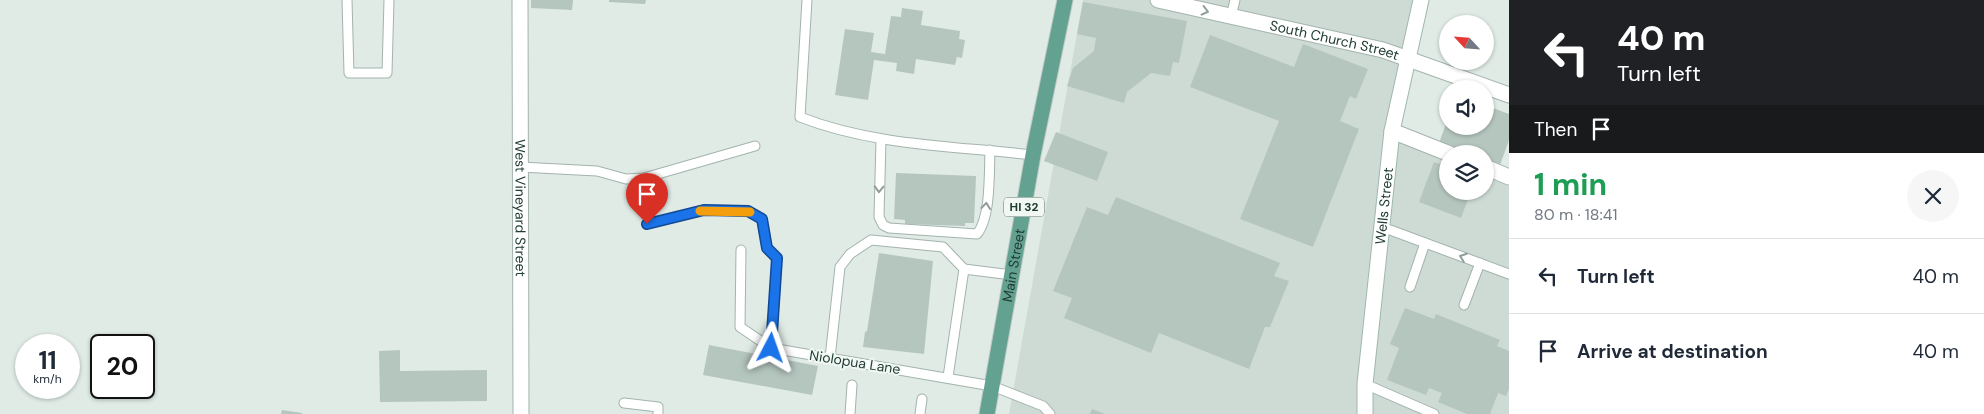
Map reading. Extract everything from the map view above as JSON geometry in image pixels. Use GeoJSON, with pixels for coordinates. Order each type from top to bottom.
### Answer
{"type":"FeatureCollection","features":[{"type":"Feature","properties":{"kind":"main road","name":"Main Street"},"geometry":{"type":"LineString","coordinates":[[987,414],[1033,156],[1065,0]]}},
{"type":"Feature","properties":{"kind":"street","name":"West Vineyard Street"},"geometry":{"type":"LineString","coordinates":[[520,0],[521,414]]}},
{"type":"Feature","properties":{"kind":"street","name":"South Church Street"},"geometry":{"type":"LineString","coordinates":[[1158,0],[1176,2],[1231,17],[1383,50],[1509,94]]}},
{"type":"Feature","properties":{"kind":"street","name":"Wells Street"},"geometry":{"type":"LineString","coordinates":[[1365,414],[1365,384],[1392,131],[1421,0]]}},
{"type":"Feature","properties":{"kind":"street"},"geometry":{"type":"LineString","coordinates":[[1392,131],[1439,150]]}},
{"type":"Feature","properties":{"kind":"street"},"geometry":{"type":"LineString","coordinates":[[1494,171],[1509,177]]}},
{"type":"Feature","properties":{"kind":"lane"},"geometry":{"type":"LineString","coordinates":[[347,0],[349,73],[387,73],[389,0]]}},
{"type":"Feature","properties":{"kind":"lane"},"geometry":{"type":"LineString","coordinates":[[807,0],[800,117],[821,125],[881,140],[1033,156]]}},
{"type":"Feature","properties":{"kind":"lane"},"geometry":{"type":"LineString","coordinates":[[1231,17],[1235,0]]}},
{"type":"Feature","properties":{"kind":"lane"},"geometry":{"type":"LineString","coordinates":[[881,140],[879,217],[883,225],[889,228],[977,234],[982,228],[986,209],[990,150]]}},
{"type":"Feature","properties":{"kind":"lane"},"geometry":{"type":"LineString","coordinates":[[520,167],[597,171],[626,179],[644,178],[755,146]]}},
{"type":"Feature","properties":{"kind":"lane"},"geometry":{"type":"LineString","coordinates":[[647,224],[704,210],[748,211],[762,219],[767,248],[777,258],[771,348]]}},
{"type":"Feature","properties":{"kind":"lane"},"geometry":{"type":"LineString","coordinates":[[1382,227],[1509,274]]}},
{"type":"Feature","properties":{"kind":"lane"},"geometry":{"type":"LineString","coordinates":[[830,358],[840,267],[850,254],[871,240],[943,247],[964,269],[1012,275]]}},
{"type":"Feature","properties":{"kind":"lane"},"geometry":{"type":"LineString","coordinates":[[1410,286],[1425,243]]}},
{"type":"Feature","properties":{"kind":"lane","name":"Niolopua Lane"},"geometry":{"type":"LineString","coordinates":[[741,250],[740,327],[771,348],[992,386],[1043,406],[1050,414]]}},
{"type":"Feature","properties":{"kind":"lane"},"geometry":{"type":"LineString","coordinates":[[1464,305],[1480,263]]}},
{"type":"Feature","properties":{"kind":"lane"},"geometry":{"type":"LineString","coordinates":[[948,377],[964,269]]}},
{"type":"Feature","properties":{"kind":"lane"},"geometry":{"type":"LineString","coordinates":[[1365,384],[1434,414]]}},
{"type":"Feature","properties":{"kind":"lane"},"geometry":{"type":"LineString","coordinates":[[850,414],[852,386]]}},
{"type":"Feature","properties":{"kind":"lane"},"geometry":{"type":"LineString","coordinates":[[920,414],[922,398]]}},
{"type":"Feature","properties":{"kind":"lane"},"geometry":{"type":"LineString","coordinates":[[624,403],[658,407],[658,414]]}},
{"type":"Feature","properties":{"kind":"shaded area"},"geometry":{"type":"Polygon","coordinates":[[[1083,0],[1421,0],[1392,131],[1439,150],[1439,200],[1494,200],[1494,171],[1509,177],[1509,414],[1009,414],[1083,0]]]}},
{"type":"Feature","properties":{"kind":"building"},"geometry":{"type":"Polygon","coordinates":[[[531,0],[573,0],[572,10],[531,8],[531,0]]]}},
{"type":"Feature","properties":{"kind":"building"},"geometry":{"type":"Polygon","coordinates":[[[609,0],[646,0],[645,4],[609,2],[609,0]]]}},
{"type":"Feature","properties":{"kind":"building"},"geometry":{"type":"Polygon","coordinates":[[[1083,2],[1187,21],[1179,63],[1173,62],[1170,76],[1151,73],[1127,92],[1124,103],[1067,86],[1073,68],[1094,51],[1096,38],[1077,34],[1083,2]]]}},
{"type":"Feature","properties":{"kind":"building"},"geometry":{"type":"Polygon","coordinates":[[[902,8],[923,11],[921,25],[960,31],[959,39],[965,40],[962,58],[957,57],[955,65],[916,59],[914,74],[896,71],[897,63],[874,60],[868,100],[835,95],[845,29],[874,33],[871,52],[885,54],[891,16],[901,17],[902,8]]]}},
{"type":"Feature","properties":{"kind":"building"},"geometry":{"type":"Polygon","coordinates":[[[1210,35],[1294,67],[1303,44],[1368,69],[1356,99],[1350,96],[1340,121],[1359,129],[1313,247],[1240,219],[1279,121],[1190,87],[1210,35]]]}},
{"type":"Feature","properties":{"kind":"building"},"geometry":{"type":"Polygon","coordinates":[[[1494,108],[1509,114],[1509,140],[1500,165],[1494,163],[1494,145],[1444,145],[1439,143],[1442,135],[1494,135],[1494,108]]]}},
{"type":"Feature","properties":{"kind":"building"},"geometry":{"type":"Polygon","coordinates":[[[1056,132],[1108,152],[1097,181],[1044,161],[1056,132]]]}},
{"type":"Feature","properties":{"kind":"building"},"geometry":{"type":"Polygon","coordinates":[[[1434,162],[1439,164],[1439,200],[1468,200],[1461,218],[1419,202],[1434,162]]]}},
{"type":"Feature","properties":{"kind":"building"},"geometry":{"type":"Polygon","coordinates":[[[896,173],[976,176],[974,223],[965,223],[965,226],[905,224],[905,220],[894,219],[896,173]]]}},
{"type":"Feature","properties":{"kind":"building"},"geometry":{"type":"Polygon","coordinates":[[[1116,197],[1280,263],[1274,276],[1289,281],[1270,327],[1265,327],[1249,369],[1159,333],[1151,353],[1064,318],[1072,298],[1053,291],[1087,207],[1108,215],[1116,197]]]}},
{"type":"Feature","properties":{"kind":"building"},"geometry":{"type":"Polygon","coordinates":[[[879,253],[933,261],[924,354],[863,347],[879,253]]]}},
{"type":"Feature","properties":{"kind":"building"},"geometry":{"type":"Polygon","coordinates":[[[1405,308],[1434,319],[1436,314],[1500,340],[1497,346],[1509,351],[1509,389],[1506,396],[1498,393],[1490,414],[1467,414],[1438,402],[1442,393],[1429,388],[1426,395],[1387,380],[1399,348],[1390,344],[1405,308]]]}},
{"type":"Feature","properties":{"kind":"building"},"geometry":{"type":"Polygon","coordinates":[[[709,345],[818,366],[812,395],[703,375],[709,345]]]}},
{"type":"Feature","properties":{"kind":"building"},"geometry":{"type":"Polygon","coordinates":[[[400,350],[400,371],[487,370],[487,401],[380,402],[379,351],[400,350]]]}},
{"type":"Feature","properties":{"kind":"building"},"geometry":{"type":"Polygon","coordinates":[[[1092,409],[1105,414],[1090,414],[1092,409]]]}},
{"type":"Feature","properties":{"kind":"building"},"geometry":{"type":"Polygon","coordinates":[[[282,410],[302,413],[302,414],[281,414],[282,410]]]}},
{"type":"Feature","properties":{"kind":"slow traffic"},"geometry":{"type":"LineString","coordinates":[[700,211],[750,212]]}},
{"type":"Feature","properties":{"kind":"route"},"geometry":{"type":"LineString","coordinates":[[647,224],[704,210],[748,211],[762,219],[767,248],[777,258],[771,348]]}}]}
